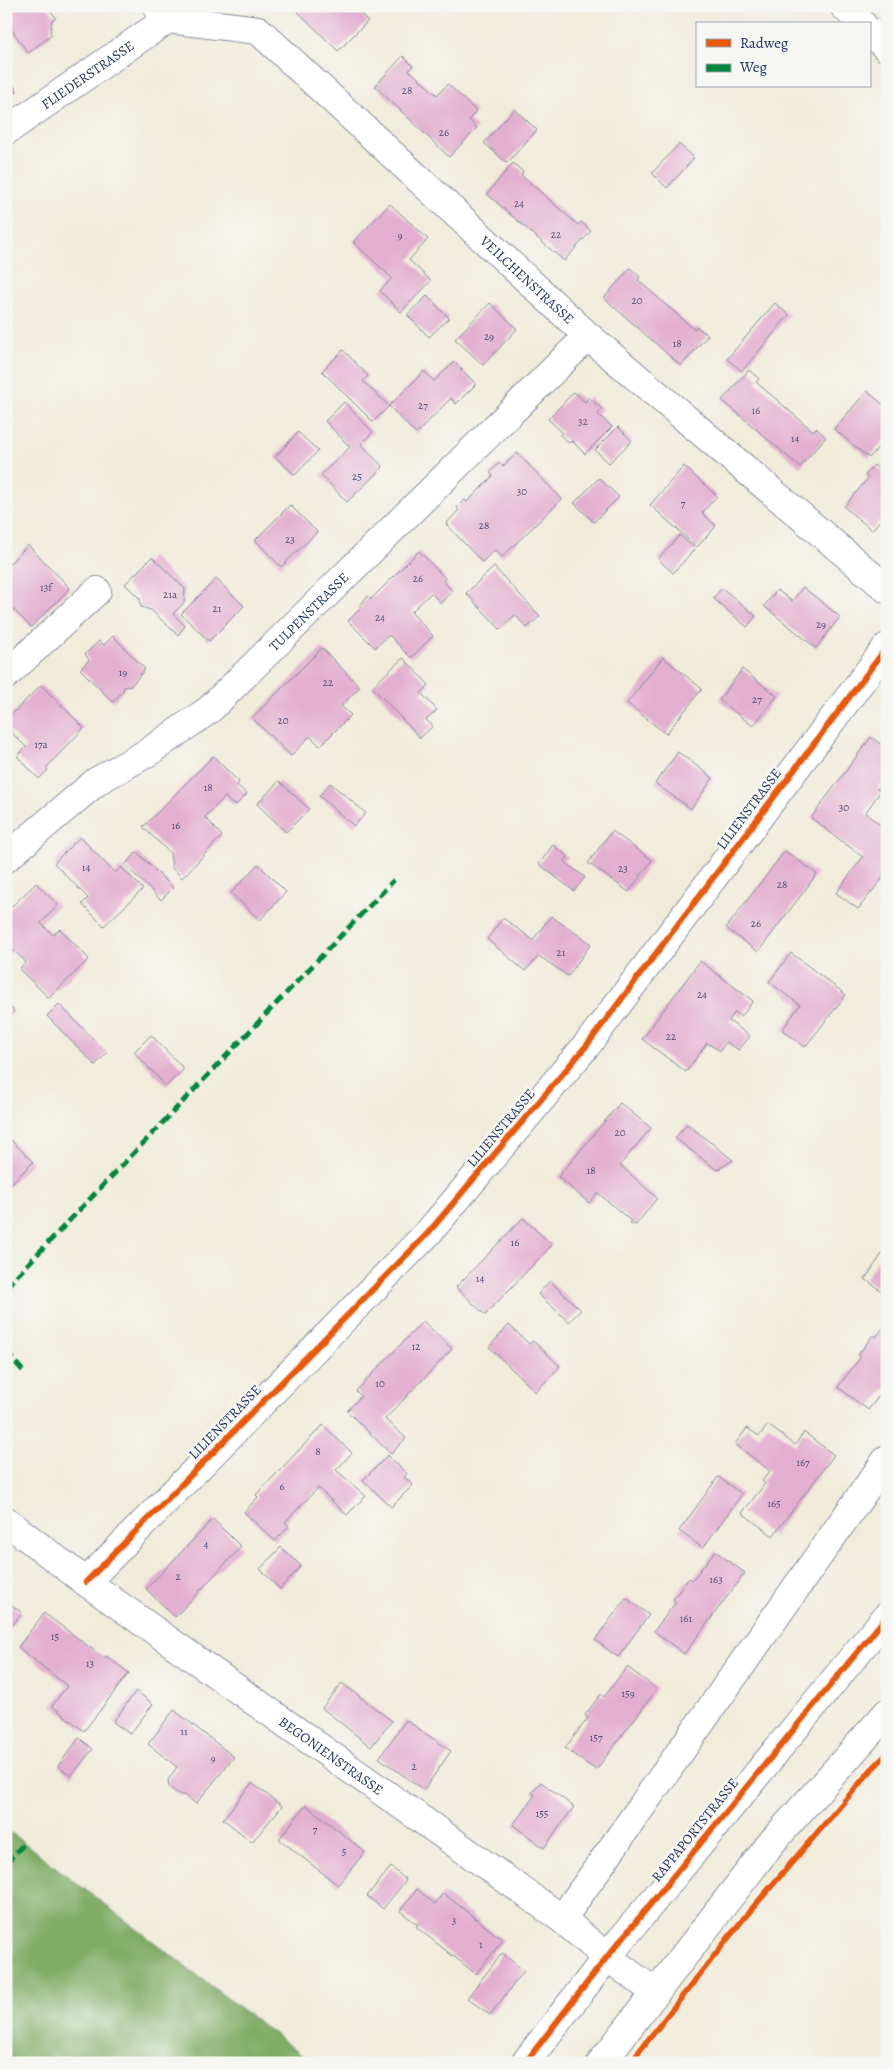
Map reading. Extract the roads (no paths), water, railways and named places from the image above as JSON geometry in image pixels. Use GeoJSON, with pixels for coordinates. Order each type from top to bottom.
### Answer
{"type":"FeatureCollection","features":[{"type":"Feature","properties":{"kind":"main road"},"geometry":{"type":"LineString","coordinates":[[844,6],[860,22]]}},
{"type":"Feature","properties":{"kind":"main road","name":"FLIEDERSTRASSE"},"geometry":{"type":"LineString","coordinates":[[6,131],[163,12]]}},
{"type":"Feature","properties":{"kind":"main road","name":"VEILCHENSTRASSE"},"geometry":{"type":"LineString","coordinates":[[163,12],[258,30],[588,336],[887,589]]}},
{"type":"Feature","properties":{"kind":"main road"},"geometry":{"type":"LineString","coordinates":[[870,32],[887,48]]}},
{"type":"Feature","properties":{"kind":"main road","name":"TULPENSTRASSE"},"geometry":{"type":"LineString","coordinates":[[6,858],[98,780],[147,753],[209,710],[588,336]]}},
{"type":"Feature","properties":{"kind":"main road"},"geometry":{"type":"LineString","coordinates":[[6,675],[97,591]]}},
{"type":"Feature","properties":{"kind":"main road","name":"LILIENSTRASSE"},"geometry":{"type":"LineString","coordinates":[[86,1582],[428,1233],[587,1045],[887,648]]}},
{"type":"Feature","properties":{"kind":"main road"},"geometry":{"type":"LineString","coordinates":[[562,1919],[887,1458]]}},
{"type":"Feature","properties":{"kind":"main road","name":"BEGONIENSTRASSE"},"geometry":{"type":"LineString","coordinates":[[6,1521],[86,1582],[562,1919],[607,1957],[655,1992]]}},
{"type":"Feature","properties":{"kind":"main road","name":"RAPPAPORTSTRASSE"},"geometry":{"type":"LineString","coordinates":[[525,2063],[607,1957],[887,1616]]}},
{"type":"Feature","properties":{"kind":"main road"},"geometry":{"type":"LineString","coordinates":[[601,2063],[772,1842],[887,1713]]}}]}
